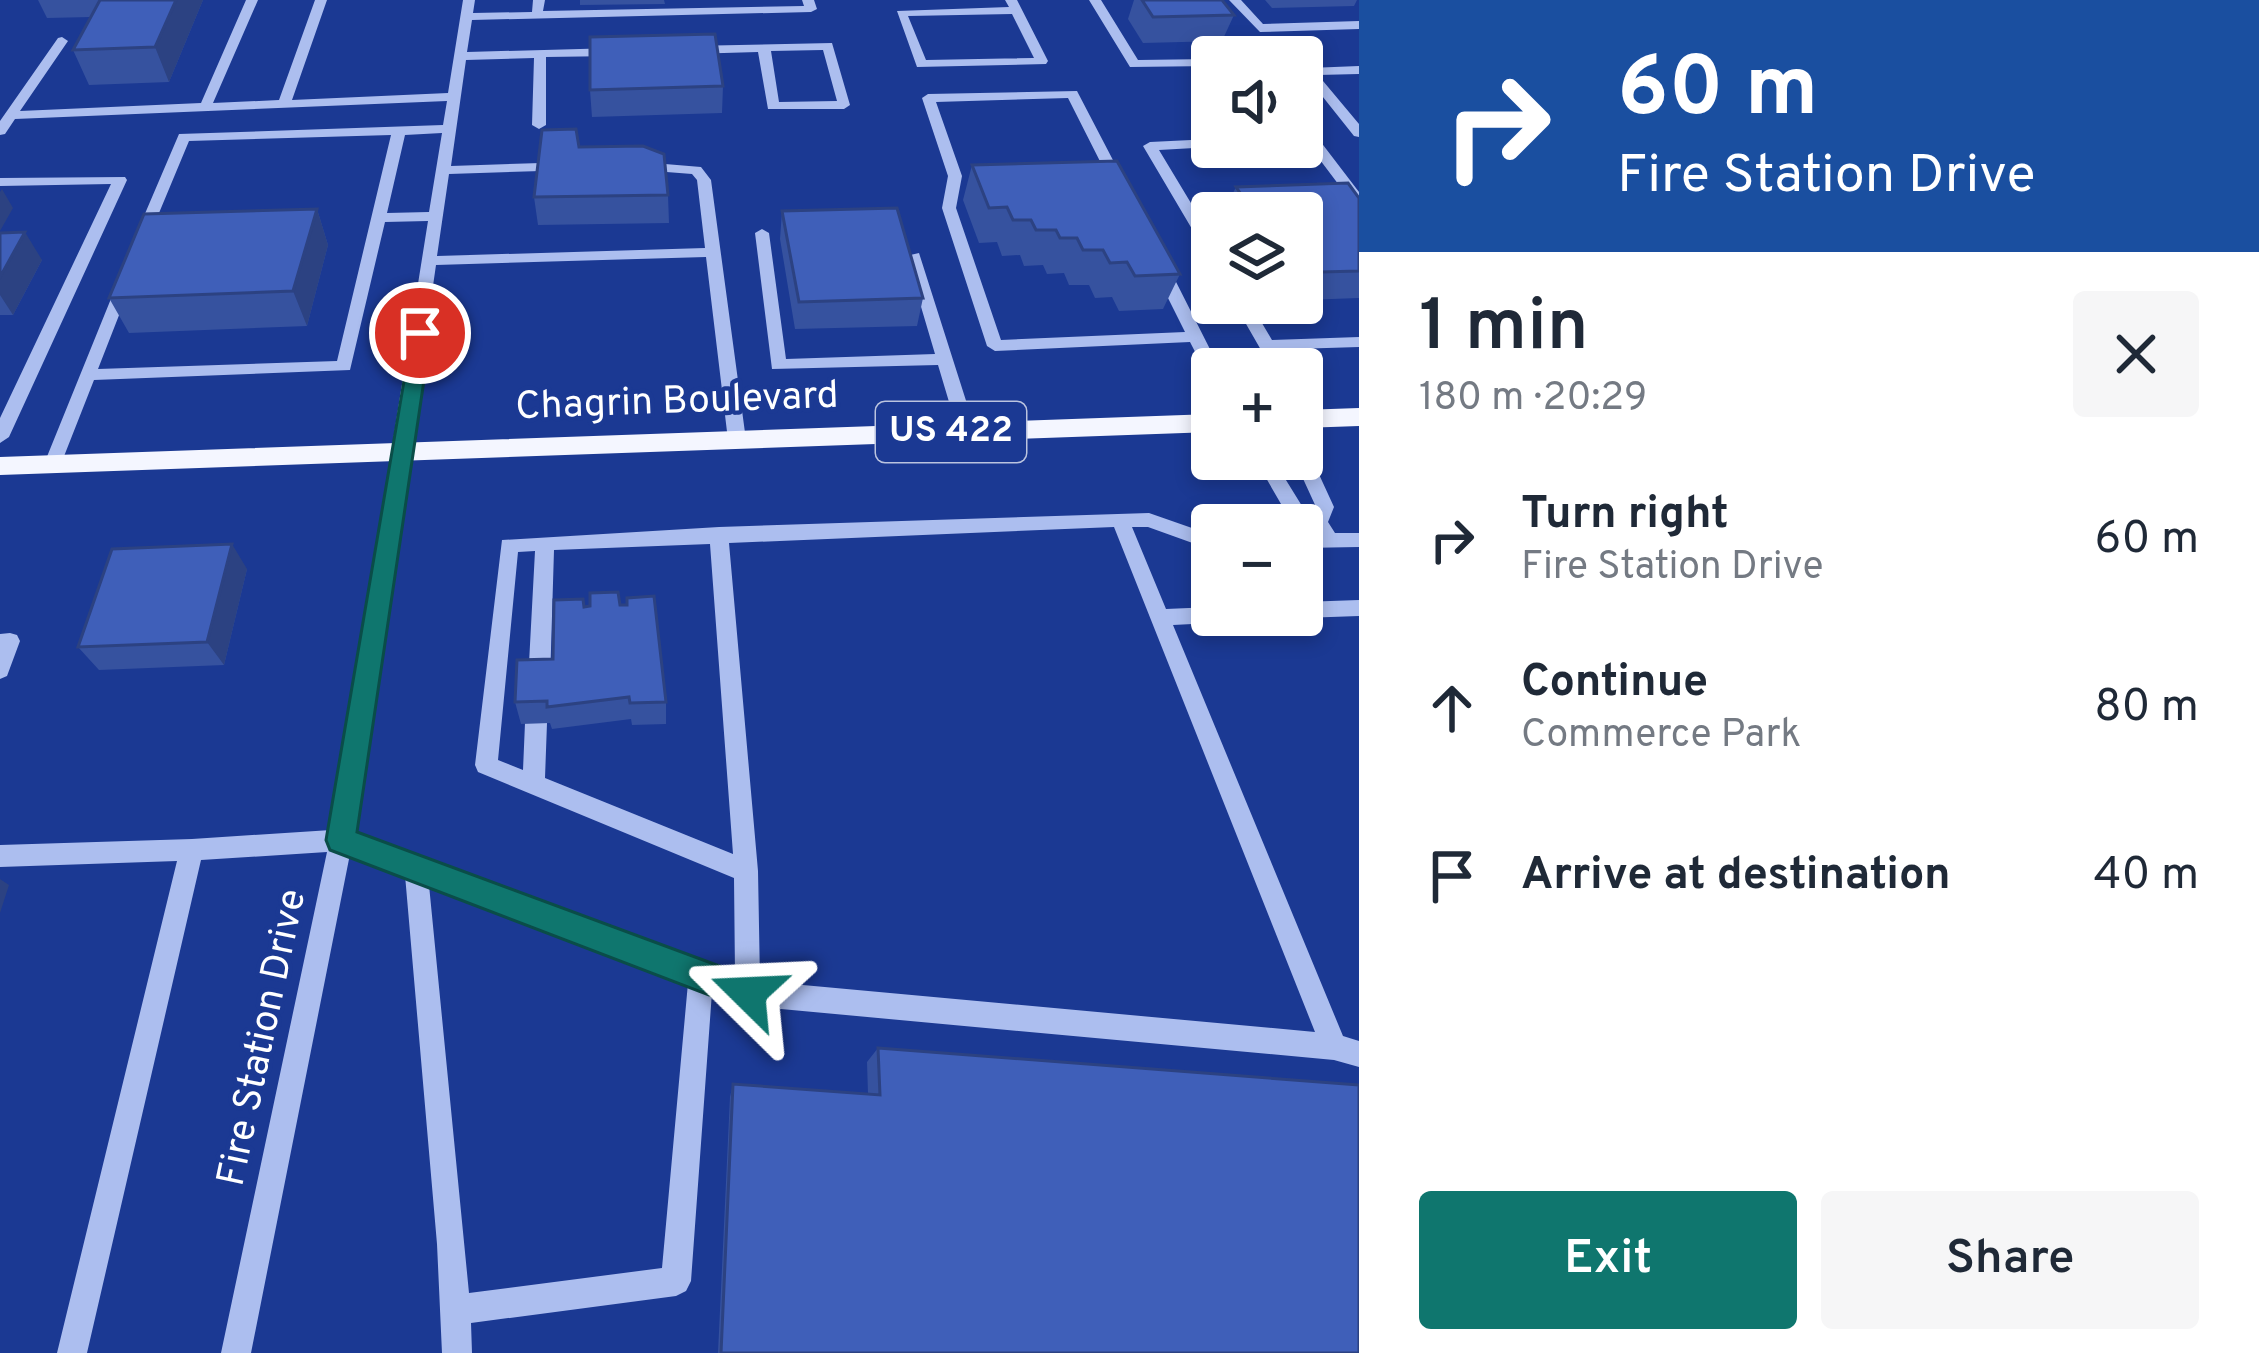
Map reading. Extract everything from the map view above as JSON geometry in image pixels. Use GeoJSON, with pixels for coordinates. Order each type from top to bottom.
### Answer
{"type":"FeatureCollection","features":[{"type":"Feature","properties":{"kind":"main road"},"geometry":{"type":"LineString","coordinates":[[1323,418],[1359,417]]}},
{"type":"Feature","properties":{"kind":"main road","name":"Chagrin Boulevard"},"geometry":{"type":"LineString","coordinates":[[0,466],[1191,424]]}},
{"type":"Feature","properties":{"kind":"street"},"geometry":{"type":"LineString","coordinates":[[207,104],[251,0]]}},
{"type":"Feature","properties":{"kind":"street"},"geometry":{"type":"LineString","coordinates":[[285,101],[321,0]]}},
{"type":"Feature","properties":{"kind":"street"},"geometry":{"type":"LineString","coordinates":[[538,15],[539,0]]}},
{"type":"Feature","properties":{"kind":"street"},"geometry":{"type":"LineString","coordinates":[[467,9],[538,15],[811,9],[808,0]]}},
{"type":"Feature","properties":{"kind":"street"},"geometry":{"type":"LineString","coordinates":[[1096,0],[1134,64],[1191,63]]}},
{"type":"Feature","properties":{"kind":"street"},"geometry":{"type":"LineString","coordinates":[[1235,0],[1259,28],[1359,25]]}},
{"type":"Feature","properties":{"kind":"street"},"geometry":{"type":"LineString","coordinates":[[1014,5],[1042,61],[921,64],[901,13],[1014,5]]}},
{"type":"Feature","properties":{"kind":"street","name":"Fire Station Drive"},"geometry":{"type":"LineString","coordinates":[[236,1353],[341,840],[467,9]]}},
{"type":"Feature","properties":{"kind":"street"},"geometry":{"type":"LineString","coordinates":[[0,131],[62,41]]}},
{"type":"Feature","properties":{"kind":"street"},"geometry":{"type":"LineString","coordinates":[[674,50],[828,46],[844,105],[772,106],[764,48]]}},
{"type":"Feature","properties":{"kind":"street"},"geometry":{"type":"LineString","coordinates":[[460,56],[629,51]]}},
{"type":"Feature","properties":{"kind":"street"},"geometry":{"type":"LineString","coordinates":[[539,124],[540,53]]}},
{"type":"Feature","properties":{"kind":"street"},"geometry":{"type":"LineString","coordinates":[[1359,70],[1309,72],[1359,133]]}},
{"type":"Feature","properties":{"kind":"street"},"geometry":{"type":"LineString","coordinates":[[1133,213],[1072,94],[928,98],[955,176],[949,208],[995,346],[1196,338]]}},
{"type":"Feature","properties":{"kind":"street"},"geometry":{"type":"LineString","coordinates":[[15,115],[454,97]]}},
{"type":"Feature","properties":{"kind":"street"},"geometry":{"type":"LineString","coordinates":[[138,248],[184,136],[450,129]]}},
{"type":"Feature","properties":{"kind":"street"},"geometry":{"type":"LineString","coordinates":[[86,375],[344,366],[399,131]]}},
{"type":"Feature","properties":{"kind":"street"},"geometry":{"type":"LineString","coordinates":[[1191,144],[1150,146],[1191,215]]}},
{"type":"Feature","properties":{"kind":"street"},"geometry":{"type":"LineString","coordinates":[[1323,155],[1359,202]]}},
{"type":"Feature","properties":{"kind":"street"},"geometry":{"type":"LineString","coordinates":[[628,166],[696,170],[704,180],[737,440]]}},
{"type":"Feature","properties":{"kind":"street"},"geometry":{"type":"LineString","coordinates":[[444,170],[541,167]]}},
{"type":"Feature","properties":{"kind":"street"},"geometry":{"type":"LineString","coordinates":[[1091,172],[1112,172]]}},
{"type":"Feature","properties":{"kind":"street"},"geometry":{"type":"LineString","coordinates":[[955,176],[974,175]]}},
{"type":"Feature","properties":{"kind":"street"},"geometry":{"type":"LineString","coordinates":[[0,182],[120,180],[0,437]]}},
{"type":"Feature","properties":{"kind":"street"},"geometry":{"type":"LineString","coordinates":[[382,218],[437,216]]}},
{"type":"Feature","properties":{"kind":"street"},"geometry":{"type":"LineString","coordinates":[[762,232],[778,365],[945,359]]}},
{"type":"Feature","properties":{"kind":"street"},"geometry":{"type":"LineString","coordinates":[[431,260],[713,252]]}},
{"type":"Feature","properties":{"kind":"street"},"geometry":{"type":"LineString","coordinates":[[1154,254],[1201,348]]}},
{"type":"Feature","properties":{"kind":"street"},"geometry":{"type":"LineString","coordinates":[[914,256],[967,432]]}},
{"type":"Feature","properties":{"kind":"street"},"geometry":{"type":"LineString","coordinates":[[53,464],[129,269]]}},
{"type":"Feature","properties":{"kind":"street"},"geometry":{"type":"LineString","coordinates":[[1255,324],[1268,346],[1359,342]]}},
{"type":"Feature","properties":{"kind":"street"},"geometry":{"type":"LineString","coordinates":[[1313,480],[1325,507],[1323,531],[1359,540]]}},
{"type":"Feature","properties":{"kind":"street"},"geometry":{"type":"LineString","coordinates":[[0,856],[341,840],[748,993],[1346,1051],[1120,520]]}},
{"type":"Feature","properties":{"kind":"street"},"geometry":{"type":"LineString","coordinates":[[746,872],[486,765],[509,544],[1120,520],[1150,520],[1191,535]]}},
{"type":"Feature","properties":{"kind":"street"},"geometry":{"type":"LineString","coordinates":[[719,534],[746,872],[748,993]]}},
{"type":"Feature","properties":{"kind":"street"},"geometry":{"type":"LineString","coordinates":[[539,682],[545,543]]}},
{"type":"Feature","properties":{"kind":"street"},"geometry":{"type":"LineString","coordinates":[[1323,609],[1359,608]]}},
{"type":"Feature","properties":{"kind":"street"},"geometry":{"type":"LineString","coordinates":[[1159,617],[1191,616]]}},
{"type":"Feature","properties":{"kind":"street"},"geometry":{"type":"LineString","coordinates":[[0,641],[10,641],[0,670]]}},
{"type":"Feature","properties":{"kind":"street"},"geometry":{"type":"LineString","coordinates":[[533,785],[536,723]]}},
{"type":"Feature","properties":{"kind":"street"},"geometry":{"type":"LineString","coordinates":[[72,1353],[192,850]]}},
{"type":"Feature","properties":{"kind":"street"},"geometry":{"type":"LineString","coordinates":[[416,869],[458,1310],[457,1353]]}},
{"type":"Feature","properties":{"kind":"street"},"geometry":{"type":"LineString","coordinates":[[458,1310],[676,1281],[700,974]]}},
{"type":"Feature","properties":{"kind":"building"},"geometry":{"type":"Polygon","coordinates":[[[100,0],[176,0],[155,47],[73,50],[100,0]]]}},
{"type":"Feature","properties":{"kind":"building"},"geometry":{"type":"Polygon","coordinates":[[[1142,0],[1222,0],[1234,15],[1153,17],[1142,0]]]}},
{"type":"Feature","properties":{"kind":"building"},"geometry":{"type":"Polygon","coordinates":[[[715,34],[723,86],[590,90],[590,37],[715,34]]]}},
{"type":"Feature","properties":{"kind":"building"},"geometry":{"type":"Polygon","coordinates":[[[576,129],[579,147],[643,146],[664,154],[668,195],[534,197],[542,130],[576,129]]]}},
{"type":"Feature","properties":{"kind":"building"},"geometry":{"type":"Polygon","coordinates":[[[1117,161],[1180,274],[1135,276],[1127,262],[1110,263],[1103,250],[1083,250],[1077,238],[1060,238],[1056,230],[1036,230],[1031,220],[1013,220],[1007,207],[989,208],[972,165],[1117,161]]]}},
{"type":"Feature","properties":{"kind":"building"},"geometry":{"type":"Polygon","coordinates":[[[1348,183],[1359,198],[1359,271],[1323,272],[1323,192],[1239,192],[1236,187],[1348,183]]]}},
{"type":"Feature","properties":{"kind":"building"},"geometry":{"type":"Polygon","coordinates":[[[897,208],[923,298],[799,302],[782,211],[897,208]]]}},
{"type":"Feature","properties":{"kind":"building"},"geometry":{"type":"Polygon","coordinates":[[[317,209],[293,291],[109,298],[144,214],[317,209]]]}},
{"type":"Feature","properties":{"kind":"building"},"geometry":{"type":"Polygon","coordinates":[[[25,232],[0,277],[0,233],[25,232]]]}},
{"type":"Feature","properties":{"kind":"building"},"geometry":{"type":"Polygon","coordinates":[[[232,544],[207,642],[78,647],[112,549],[232,544]]]}},
{"type":"Feature","properties":{"kind":"building"},"geometry":{"type":"Polygon","coordinates":[[[618,592],[620,605],[627,605],[627,598],[654,596],[666,702],[630,703],[629,697],[547,707],[547,701],[515,702],[517,660],[553,659],[554,600],[583,599],[584,607],[590,606],[590,593],[618,592]]]}},
{"type":"Feature","properties":{"kind":"building"},"geometry":{"type":"Polygon","coordinates":[[[878,1048],[1359,1085],[1359,1353],[721,1353],[733,1084],[880,1095],[878,1048]]]}},
{"type":"Feature","properties":{"kind":"route"},"geometry":{"type":"LineString","coordinates":[[420,333],[341,840],[748,993]]}}]}
